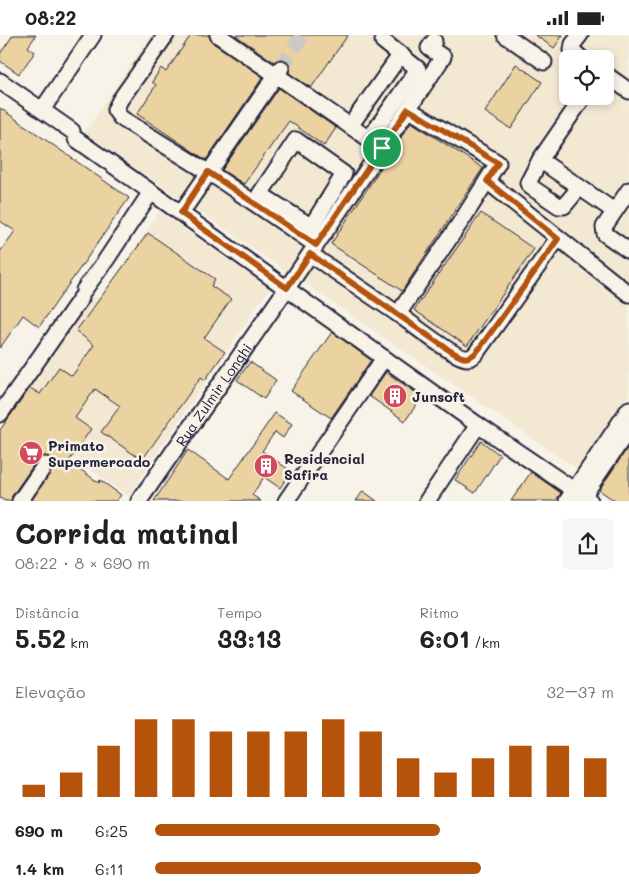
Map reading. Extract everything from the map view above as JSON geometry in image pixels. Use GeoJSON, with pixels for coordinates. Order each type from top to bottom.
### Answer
{"type":"FeatureCollection","features":[{"type":"Feature","properties":{"kind":"street"},"geometry":{"type":"LineString","coordinates":[[42,110],[93,35]]}},
{"type":"Feature","properties":{"kind":"street"},"geometry":{"type":"LineString","coordinates":[[166,35],[115,110],[121,118],[315,240]]}},
{"type":"Feature","properties":{"kind":"street"},"geometry":{"type":"LineString","coordinates":[[218,35],[278,72],[382,148]]}},
{"type":"Feature","properties":{"kind":"street"},"geometry":{"type":"LineString","coordinates":[[505,35],[544,62]]}},
{"type":"Feature","properties":{"kind":"street"},"geometry":{"type":"LineString","coordinates":[[572,50],[580,35]]}},
{"type":"Feature","properties":{"kind":"street"},"geometry":{"type":"LineString","coordinates":[[315,240],[382,148],[443,57],[429,48],[432,37]]}},
{"type":"Feature","properties":{"kind":"street"},"geometry":{"type":"LineString","coordinates":[[369,139],[418,69],[383,41]]}},
{"type":"Feature","properties":{"kind":"street"},"geometry":{"type":"LineString","coordinates":[[350,126],[401,54]]}},
{"type":"Feature","properties":{"kind":"street"},"geometry":{"type":"LineString","coordinates":[[181,213],[278,72]]}},
{"type":"Feature","properties":{"kind":"street"},"geometry":{"type":"LineString","coordinates":[[0,81],[42,110],[150,192],[579,498]]}},
{"type":"Feature","properties":{"kind":"street"},"geometry":{"type":"LineString","coordinates":[[614,81],[629,91]]}},
{"type":"Feature","properties":{"kind":"street"},"geometry":{"type":"LineString","coordinates":[[578,105],[540,160],[528,183],[559,207],[564,206],[579,188]]}},
{"type":"Feature","properties":{"kind":"street"},"geometry":{"type":"LineString","coordinates":[[398,314],[498,163],[408,109]]}},
{"type":"Feature","properties":{"kind":"street"},"geometry":{"type":"LineString","coordinates":[[315,240],[344,174],[296,141],[260,194],[398,314],[460,357],[469,358],[474,356],[558,239]]}},
{"type":"Feature","properties":{"kind":"street"},"geometry":{"type":"LineString","coordinates":[[540,160],[614,211]]}},
{"type":"Feature","properties":{"kind":"street"},"geometry":{"type":"LineString","coordinates":[[487,181],[629,294]]}},
{"type":"Feature","properties":{"kind":"street"},"geometry":{"type":"LineString","coordinates":[[629,189],[604,227],[605,234],[629,251]]}},
{"type":"Feature","properties":{"kind":"street"},"geometry":{"type":"LineString","coordinates":[[0,414],[83,294],[150,192]]}},
{"type":"Feature","properties":{"kind":"street","name":"Rua Zulmir Longhi"},"geometry":{"type":"LineString","coordinates":[[140,501],[287,288],[315,240]]}},
{"type":"Feature","properties":{"kind":"street"},"geometry":{"type":"LineString","coordinates":[[286,501],[384,358]]}},
{"type":"Feature","properties":{"kind":"street"},"geometry":{"type":"LineString","coordinates":[[579,498],[629,409]]}},
{"type":"Feature","properties":{"kind":"street"},"geometry":{"type":"LineString","coordinates":[[426,501],[478,425]]}},
{"type":"Feature","properties":{"kind":"street"},"geometry":{"type":"LineString","coordinates":[[579,498],[629,429]]}},
{"type":"Feature","properties":{"kind":"street"},"geometry":{"type":"LineString","coordinates":[[20,501],[45,465]]}},
{"type":"Feature","properties":{"kind":"shaded area"},"geometry":{"type":"Polygon","coordinates":[[[151,35],[629,35],[629,394],[577,469],[84,133],[151,35]]]}},
{"type":"Feature","properties":{"kind":"shaded area"},"geometry":{"type":"Polygon","coordinates":[[[159,212],[270,288],[128,496],[72,457],[90,429],[31,388],[92,298],[102,296],[159,212]]]}},
{"type":"Feature","properties":{"kind":"building"},"geometry":{"type":"Polygon","coordinates":[[[13,35],[36,35],[28,47],[35,52],[19,74],[0,61],[0,54],[13,35]]]}},
{"type":"Feature","properties":{"kind":"building"},"geometry":{"type":"Polygon","coordinates":[[[191,35],[209,35],[213,43],[263,77],[206,160],[137,114],[156,85],[152,82],[161,68],[166,72],[191,35]]]}},
{"type":"Feature","properties":{"kind":"building"},"geometry":{"type":"Polygon","coordinates":[[[235,35],[348,35],[311,88],[289,73],[290,64],[287,61],[281,59],[274,62],[235,35]]]}},
{"type":"Feature","properties":{"kind":"building"},"geometry":{"type":"Polygon","coordinates":[[[535,35],[563,35],[554,48],[535,35]]]}},
{"type":"Feature","properties":{"kind":"building"},"geometry":{"type":"Polygon","coordinates":[[[516,64],[542,82],[511,129],[485,112],[516,64]]]}},
{"type":"Feature","properties":{"kind":"building"},"geometry":{"type":"Polygon","coordinates":[[[279,88],[336,128],[324,146],[289,121],[244,184],[222,170],[279,88]]]}},
{"type":"Feature","properties":{"kind":"building"},"geometry":{"type":"Polygon","coordinates":[[[0,108],[129,198],[39,327],[23,315],[0,348],[0,252],[15,231],[0,221],[0,108]]]}},
{"type":"Feature","properties":{"kind":"building"},"geometry":{"type":"Polygon","coordinates":[[[411,122],[483,168],[402,291],[331,244],[411,122]]]}},
{"type":"Feature","properties":{"kind":"building"},"geometry":{"type":"Polygon","coordinates":[[[481,213],[534,249],[467,346],[414,310],[481,213]]]}},
{"type":"Feature","properties":{"kind":"building"},"geometry":{"type":"Polygon","coordinates":[[[148,233],[215,279],[211,286],[231,299],[204,338],[225,352],[205,380],[201,377],[142,460],[101,432],[120,406],[95,389],[75,418],[91,429],[69,461],[99,483],[100,480],[121,495],[116,501],[31,501],[54,466],[51,458],[45,456],[37,460],[12,496],[11,501],[5,501],[0,498],[0,430],[30,388],[40,394],[59,367],[72,376],[94,345],[76,331],[148,233]]]}},
{"type":"Feature","properties":{"kind":"building"},"geometry":{"type":"Polygon","coordinates":[[[332,332],[371,360],[331,418],[291,391],[332,332]]]}},
{"type":"Feature","properties":{"kind":"building"},"geometry":{"type":"Polygon","coordinates":[[[250,362],[276,380],[264,399],[237,380],[250,362]]]}},
{"type":"Feature","properties":{"kind":"building","name":"Junsoft"},"geometry":{"type":"Polygon","coordinates":[[[386,372],[422,397],[405,421],[369,396],[386,372]]]}},
{"type":"Feature","properties":{"kind":"building"},"geometry":{"type":"Polygon","coordinates":[[[275,413],[292,424],[283,438],[275,432],[262,451],[291,471],[280,488],[264,477],[252,495],[261,501],[154,501],[188,450],[229,479],[275,413]]]}},
{"type":"Feature","properties":{"kind":"building"},"geometry":{"type":"Polygon","coordinates":[[[481,441],[500,455],[475,493],[455,480],[481,441]]]}},
{"type":"Feature","properties":{"kind":"building"},"geometry":{"type":"Polygon","coordinates":[[[629,446],[629,501],[615,501],[599,490],[629,446]]]}},
{"type":"Feature","properties":{"kind":"building"},"geometry":{"type":"Polygon","coordinates":[[[531,472],[561,493],[555,501],[511,501],[531,472]]]}},
{"type":"Feature","properties":{"kind":"building"},"geometry":{"type":"Polygon","coordinates":[[[363,491],[377,501],[356,501],[363,491]]]}},
{"type":"Feature","properties":{"kind":"tunnel"},"geometry":{"type":"LineString","coordinates":[[281,68],[303,35]]}},
{"type":"Feature","properties":{"kind":"place","name":"Junsoft"},"geometry":{"type":"Point","coordinates":[395,396]}},
{"type":"Feature","properties":{"kind":"place","name":"Primato Supermercado"},"geometry":{"type":"Point","coordinates":[31,453]}},
{"type":"Feature","properties":{"kind":"place","name":"Residencial Safira"},"geometry":{"type":"Point","coordinates":[266,466]}},
{"type":"Feature","properties":{"kind":"route"},"geometry":{"type":"LineString","coordinates":[[408,109],[498,163],[487,181],[558,239],[474,356],[469,358],[460,357],[310,254],[287,288],[181,213],[208,172],[316,245],[382,148],[408,109]]}}]}
